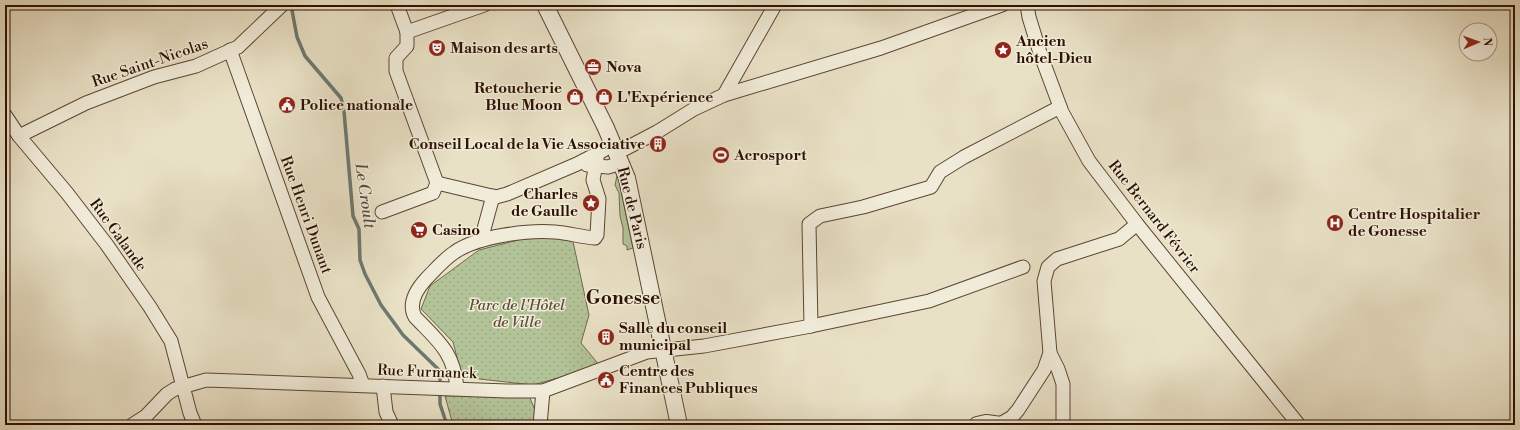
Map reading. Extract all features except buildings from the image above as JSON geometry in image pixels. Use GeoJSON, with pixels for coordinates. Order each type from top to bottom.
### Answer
{"type":"FeatureCollection","features":[{"type":"Feature","properties":{"kind":"street","name":"Rue Saint-Nicolas"},"geometry":{"type":"LineString","coordinates":[[19,136],[86,103],[154,77],[196,66],[238,47],[282,5]]}},
{"type":"Feature","properties":{"kind":"street"},"geometry":{"type":"LineString","coordinates":[[382,212],[433,193],[437,183],[396,71],[396,58],[407,46],[407,32],[397,5]]}},
{"type":"Feature","properties":{"kind":"street"},"geometry":{"type":"LineString","coordinates":[[407,32],[484,5]]}},
{"type":"Feature","properties":{"kind":"street","name":"Rue de Paris"},"geometry":{"type":"LineString","coordinates":[[545,5],[566,44],[617,153],[627,178],[679,425]]}},
{"type":"Feature","properties":{"kind":"street"},"geometry":{"type":"LineString","coordinates":[[724,95],[776,5]]}},
{"type":"Feature","properties":{"kind":"street"},"geometry":{"type":"LineString","coordinates":[[437,183],[496,197],[507,194],[577,164],[598,153],[617,153],[724,95],[896,44],[1002,5]]}},
{"type":"Feature","properties":{"kind":"street","name":"Rue Bernard Février"},"geometry":{"type":"LineString","coordinates":[[1027,5],[1029,17],[1040,53],[1060,107],[1089,161],[1137,224],[1299,425]]}},
{"type":"Feature","properties":{"kind":"street","name":"Rue Henri Dunant"},"geometry":{"type":"LineString","coordinates":[[230,50],[318,297],[363,385]]}},
{"type":"Feature","properties":{"kind":"street"},"geometry":{"type":"LineString","coordinates":[[811,326],[809,224],[820,216],[863,207],[931,187],[940,172],[964,157],[1060,107]]}},
{"type":"Feature","properties":{"kind":"street","name":"Rue Galande"},"geometry":{"type":"LineString","coordinates":[[5,115],[19,136],[107,246],[150,307],[171,341],[182,386],[190,414],[195,425]]}},
{"type":"Feature","properties":{"kind":"street"},"geometry":{"type":"LineString","coordinates":[[456,388],[455,374],[450,357],[441,344],[415,317],[412,306],[415,296],[423,282],[459,243],[536,232],[567,233],[594,238],[597,235],[599,199],[598,192],[593,183],[598,153]]}},
{"type":"Feature","properties":{"kind":"street"},"geometry":{"type":"LineString","coordinates":[[577,164],[608,167],[617,153]]}},
{"type":"Feature","properties":{"kind":"street"},"geometry":{"type":"LineString","coordinates":[[482,240],[493,196]]}},
{"type":"Feature","properties":{"kind":"street"},"geometry":{"type":"LineString","coordinates":[[1063,425],[1063,384],[1058,369],[1050,354],[1044,281],[1048,267],[1057,259],[1119,239],[1137,224]]}},
{"type":"Feature","properties":{"kind":"street","name":"Rue Furmanek"},"geometry":{"type":"LineString","coordinates":[[132,425],[146,416],[167,394],[182,386],[206,380],[543,391],[647,352],[704,346],[811,326],[928,301],[1023,267]]}},
{"type":"Feature","properties":{"kind":"street"},"geometry":{"type":"LineString","coordinates":[[978,425],[986,423],[1001,424],[1012,417],[1044,370],[1050,354]]}},
{"type":"Feature","properties":{"kind":"street"},"geometry":{"type":"LineString","coordinates":[[383,386],[386,412],[392,425]]}},
{"type":"Feature","properties":{"kind":"street"},"geometry":{"type":"LineString","coordinates":[[540,425],[543,391]]}},
{"type":"Feature","properties":{"kind":"green space"},"geometry":{"type":"Polygon","coordinates":[[[617,176],[633,248],[627,250],[627,246],[623,244],[623,228],[620,216],[619,193],[615,185],[617,176]]]}},
{"type":"Feature","properties":{"kind":"green space","name":"Parc de l'Hôtel de Ville"},"geometry":{"type":"Polygon","coordinates":[[[572,237],[589,315],[581,343],[600,366],[533,385],[462,377],[453,342],[421,309],[430,286],[479,250],[522,239],[572,237]]]}},
{"type":"Feature","properties":{"kind":"green space"},"geometry":{"type":"Polygon","coordinates":[[[445,396],[529,396],[535,410],[533,425],[453,425],[445,396]]]}},
{"type":"Feature","properties":{"kind":"waterway","name":"Le Croult"},"geometry":{"type":"LineString","coordinates":[[291,5],[297,37],[305,56],[341,98],[344,111],[353,216],[359,229],[360,260],[365,274],[381,305],[403,335],[438,369],[440,380]]}},
{"type":"Feature","properties":{"kind":"waterway","name":"Le Croult"},"geometry":{"type":"LineString","coordinates":[[440,394],[440,404],[447,425]]}},
{"type":"Feature","properties":{"kind":"place","name":"Maison des arts"},"geometry":{"type":"Point","coordinates":[437,48]}},
{"type":"Feature","properties":{"kind":"place","name":"Ancien hôtel-Dieu"},"geometry":{"type":"Point","coordinates":[1003,50]}},
{"type":"Feature","properties":{"kind":"place","name":"Nova"},"geometry":{"type":"Point","coordinates":[593,67]}},
{"type":"Feature","properties":{"kind":"place","name":"Retoucherie Blue Moon"},"geometry":{"type":"Point","coordinates":[575,97]}},
{"type":"Feature","properties":{"kind":"place","name":"L'Expérience"},"geometry":{"type":"Point","coordinates":[604,97]}},
{"type":"Feature","properties":{"kind":"place","name":"Police nationale"},"geometry":{"type":"Point","coordinates":[287,105]}},
{"type":"Feature","properties":{"kind":"place","name":"Conseil Local de la Vie Associative"},"geometry":{"type":"Point","coordinates":[658,144]}},
{"type":"Feature","properties":{"kind":"place","name":"Acrosport"},"geometry":{"type":"Point","coordinates":[721,155]}},
{"type":"Feature","properties":{"kind":"place","name":"Charles de Gaulle"},"geometry":{"type":"Point","coordinates":[591,203]}},
{"type":"Feature","properties":{"kind":"place","name":"Centre Hospitalier de Gonesse"},"geometry":{"type":"Point","coordinates":[1335,223]}},
{"type":"Feature","properties":{"kind":"place","name":"Casino"},"geometry":{"type":"Point","coordinates":[419,230]}},
{"type":"Feature","properties":{"kind":"place","name":"Salle du conseil municipal"},"geometry":{"type":"Point","coordinates":[606,337]}},
{"type":"Feature","properties":{"kind":"place","name":"Centre des Finances Publiques"},"geometry":{"type":"Point","coordinates":[606,380]}},
{"type":"Feature","properties":{"kind":"district","name":"Gonesse"},"geometry":{"type":"Point","coordinates":[623,298]}}]}
